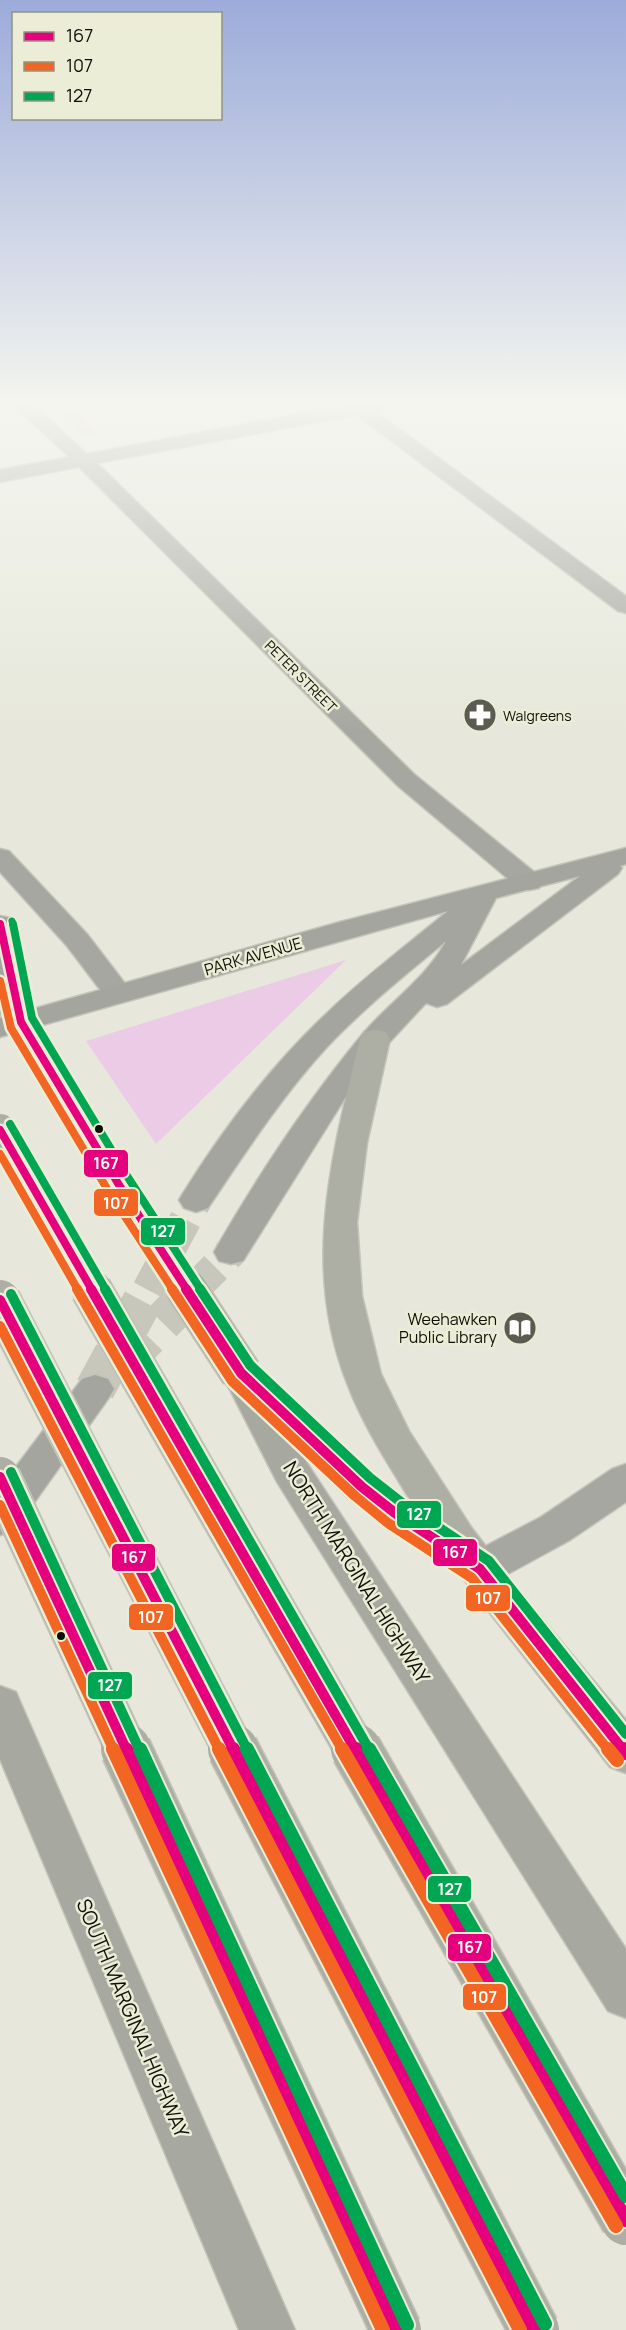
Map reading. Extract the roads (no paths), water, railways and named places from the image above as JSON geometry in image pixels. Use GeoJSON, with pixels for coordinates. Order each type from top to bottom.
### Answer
{"type":"FeatureCollection","features":[{"type":"Feature","properties":{"kind":"highway"},"geometry":{"type":"LineString","coordinates":[[0,991],[10,1025]]}},
{"type":"Feature","properties":{"kind":"highway"},"geometry":{"type":"LineString","coordinates":[[375,1039],[342,1188],[340,1247],[347,1313],[363,1375],[375,1405],[437,1511],[480,1569],[626,1753]]}},
{"type":"Feature","properties":{"kind":"highway"},"geometry":{"type":"LineString","coordinates":[[0,1130],[626,2220]]}},
{"type":"Feature","properties":{"kind":"highway"},"geometry":{"type":"LineString","coordinates":[[0,1300],[534,2330]]}},
{"type":"Feature","properties":{"kind":"highway"},"geometry":{"type":"LineString","coordinates":[[241,1373],[362,1487],[395,1513],[480,1569]]}},
{"type":"Feature","properties":{"kind":"highway"},"geometry":{"type":"LineString","coordinates":[[0,1477],[396,2330]]}},
{"type":"Feature","properties":{"kind":"main road","name":"PARK AVENUE"},"geometry":{"type":"LineString","coordinates":[[10,1025],[350,928],[624,857]]}},
{"type":"Feature","properties":{"kind":"main road"},"geometry":{"type":"LineString","coordinates":[[375,1039],[431,1002],[624,857]]}},
{"type":"Feature","properties":{"kind":"main road","name":"PARK AVENUE"},"geometry":{"type":"LineString","coordinates":[[196,1200],[267,1099],[337,1020],[485,893]]}},
{"type":"Feature","properties":{"kind":"main road"},"geometry":{"type":"LineString","coordinates":[[231,1252],[335,1089],[375,1039],[450,961],[485,893]]}},
{"type":"Feature","properties":{"kind":"main road"},"geometry":{"type":"LineString","coordinates":[[0,924],[10,1025]]}},
{"type":"Feature","properties":{"kind":"main road","name":"NORTH MARGINAL HIGHWAY"},"geometry":{"type":"LineString","coordinates":[[10,1025],[119,1185],[241,1373],[291,1471],[626,1994]]}},
{"type":"Feature","properties":{"kind":"main road"},"geometry":{"type":"LineString","coordinates":[[0,1519],[95,1389]]}},
{"type":"Feature","properties":{"kind":"main road","name":"SOUTH MARGINAL HIGHWAY"},"geometry":{"type":"LineString","coordinates":[[0,1707],[267,2330]]}},
{"type":"Feature","properties":{"kind":"street","name":"PETER STREET"},"geometry":{"type":"LineString","coordinates":[[137,514],[406,780],[529,882]]}},
{"type":"Feature","properties":{"kind":"street"},"geometry":{"type":"LineString","coordinates":[[501,514],[626,606]]}},
{"type":"Feature","properties":{"kind":"street"},"geometry":{"type":"LineString","coordinates":[[0,857],[43,899],[96,962],[118,994]]}},
{"type":"Feature","properties":{"kind":"street"},"geometry":{"type":"LineString","coordinates":[[480,1569],[549,1533],[626,1480]]}},
{"type":"Feature","properties":{"kind":"tunnel"},"geometry":{"type":"LineString","coordinates":[[148,1290],[196,1200]]}},
{"type":"Feature","properties":{"kind":"tunnel"},"geometry":{"type":"LineString","coordinates":[[193,1290],[231,1252]]}},
{"type":"Feature","properties":{"kind":"tunnel"},"geometry":{"type":"LineString","coordinates":[[95,1389],[149,1289]]}},
{"type":"Feature","properties":{"kind":"tunnel"},"geometry":{"type":"LineString","coordinates":[[120,1365],[195,1289]]}},
{"type":"Feature","properties":{"kind":"place","name":"Walgreens"},"geometry":{"type":"Point","coordinates":[480,715]}},
{"type":"Feature","properties":{"kind":"place","name":"Weehawken Public Library"},"geometry":{"type":"Point","coordinates":[520,1328]}}]}
